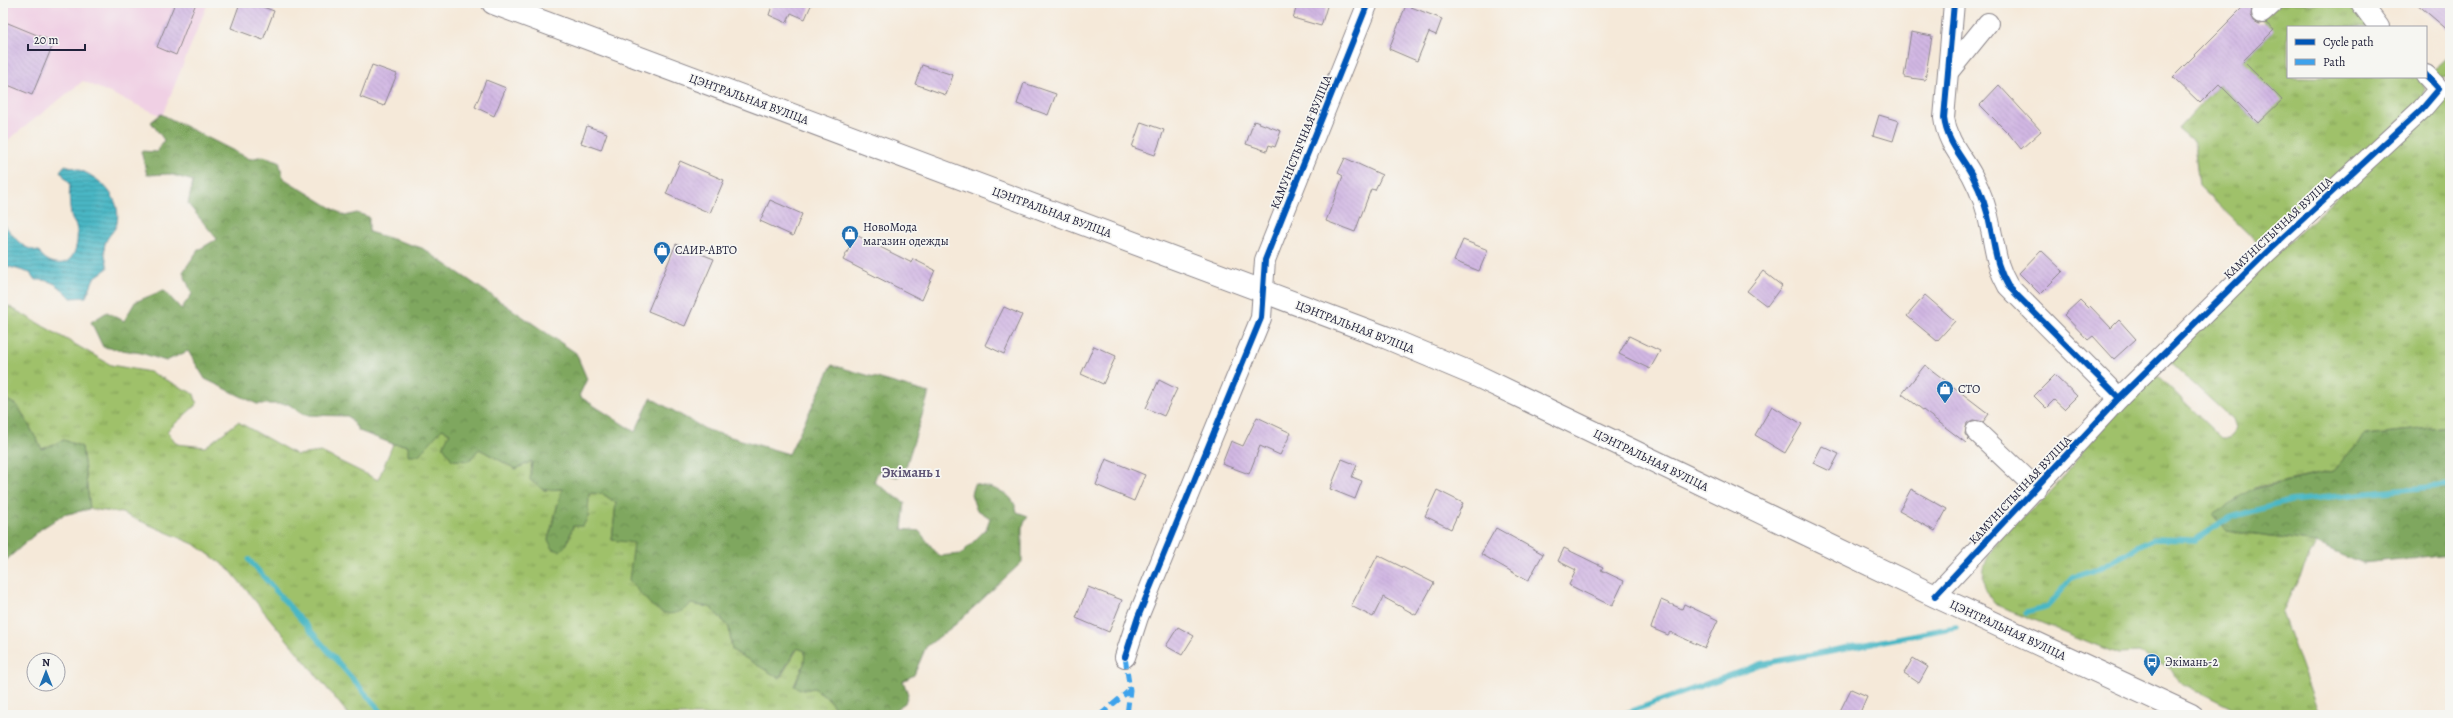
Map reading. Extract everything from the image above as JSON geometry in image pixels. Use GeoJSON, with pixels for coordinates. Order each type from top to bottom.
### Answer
{"type":"FeatureCollection","features":[{"type":"Feature","properties":{"kind":"main road","name":"ЦЭНТРАЛЬНАЯ ВУЛІЦА"},"geometry":{"type":"LineString","coordinates":[[493,3],[1386,337],[1473,374],[1935,596],[2190,715]]}},
{"type":"Feature","properties":{"kind":"street","name":"КАМУНІСТЫЧНАЯ ВУЛІЦА"},"geometry":{"type":"LineString","coordinates":[[1125,657],[1138,617],[1261,318],[1265,260],[1368,3]]}},
{"type":"Feature","properties":{"kind":"street"},"geometry":{"type":"LineString","coordinates":[[1954,3],[1944,118],[1946,132],[1954,149],[1971,175],[1984,203],[1998,269],[2008,286],[2119,398]]}},
{"type":"Feature","properties":{"kind":"street"},"geometry":{"type":"LineString","coordinates":[[2361,3],[2378,26]]}},
{"type":"Feature","properties":{"kind":"street"},"geometry":{"type":"LineString","coordinates":[[1949,71],[1988,23]]}},
{"type":"Feature","properties":{"kind":"street","name":"КАМУНІСТЫЧНАЯ ВУЛІЦА"},"geometry":{"type":"LineString","coordinates":[[1935,596],[2037,489],[2119,398],[2267,252],[2422,109],[2445,85],[2427,76]]}},
{"type":"Feature","properties":{"kind":"street"},"geometry":{"type":"LineString","coordinates":[[1976,431],[2037,489]]}},
{"type":"Feature","properties":{"kind":"shaded area"},"geometry":{"type":"Polygon","coordinates":[[[3,3],[208,3],[162,116],[83,81],[8,140],[3,141],[3,3]]]}},
{"type":"Feature","properties":{"kind":"green space"},"geometry":{"type":"Polygon","coordinates":[[[2280,3],[2353,3],[2371,26],[2287,26],[2287,78],[2420,78],[2425,89],[2424,98],[2263,248],[2199,186],[2194,143],[2178,129],[2219,84],[2258,123],[2281,100],[2243,61],[2273,31],[2262,19],[2280,3]]]}},
{"type":"Feature","properties":{"kind":"green space"},"geometry":{"type":"Polygon","coordinates":[[[2450,55],[2450,76],[2440,77],[2433,71],[2450,55]]]}},
{"type":"Feature","properties":{"kind":"green space"},"geometry":{"type":"Polygon","coordinates":[[[2450,88],[2450,426],[2365,435],[2333,471],[2254,488],[2226,531],[2316,543],[2282,613],[2319,715],[2246,715],[2179,682],[2170,668],[2139,653],[2118,654],[1995,604],[1987,593],[1983,576],[1985,563],[1993,548],[2014,524],[2052,490],[2094,437],[2147,381],[2158,376],[2222,438],[2229,438],[2236,429],[2233,420],[2171,363],[2196,332],[2450,88]]]}},
{"type":"Feature","properties":{"kind":"green space"},"geometry":{"type":"Polygon","coordinates":[[[161,114],[250,159],[263,156],[279,161],[283,178],[345,216],[357,213],[369,217],[369,232],[422,248],[576,353],[587,379],[579,396],[635,432],[651,398],[707,430],[789,454],[832,365],[929,393],[904,473],[897,477],[878,471],[874,482],[905,503],[902,529],[919,531],[939,556],[961,554],[986,529],[990,518],[976,509],[971,494],[974,484],[1001,491],[1011,499],[1017,512],[1028,516],[1022,527],[1022,562],[956,624],[926,647],[914,675],[903,681],[908,694],[905,703],[893,711],[904,715],[840,715],[827,697],[814,688],[803,690],[794,686],[804,664],[805,651],[797,648],[779,678],[732,650],[729,627],[710,607],[691,604],[681,611],[672,614],[664,613],[649,603],[629,580],[634,543],[612,540],[616,503],[603,494],[589,493],[588,517],[583,526],[573,526],[567,544],[560,551],[553,549],[548,540],[562,489],[544,490],[530,480],[532,461],[516,469],[479,449],[469,461],[452,460],[443,446],[450,433],[442,429],[419,455],[408,455],[408,445],[393,444],[359,431],[348,416],[305,415],[288,404],[257,404],[205,379],[188,351],[166,361],[141,353],[103,347],[91,322],[107,312],[124,321],[135,302],[164,290],[181,309],[192,294],[183,272],[198,250],[217,239],[188,204],[193,181],[169,174],[147,175],[141,151],[157,152],[164,140],[151,122],[161,114]]]}},
{"type":"Feature","properties":{"kind":"green space"},"geometry":{"type":"Polygon","coordinates":[[[3,303],[111,365],[150,372],[194,394],[197,404],[167,431],[177,444],[205,447],[238,422],[297,455],[321,452],[378,480],[393,444],[409,445],[442,429],[516,469],[532,461],[544,490],[562,489],[548,540],[567,544],[573,526],[588,517],[589,493],[603,494],[616,503],[612,540],[634,542],[691,604],[710,607],[729,627],[732,650],[780,678],[798,648],[805,651],[804,664],[794,686],[803,690],[814,688],[827,697],[840,715],[349,715],[229,569],[196,545],[122,513],[90,509],[82,447],[64,440],[42,449],[18,406],[3,398],[3,303]]]}},
{"type":"Feature","properties":{"kind":"green space"},"geometry":{"type":"Polygon","coordinates":[[[3,398],[18,406],[42,449],[64,440],[82,447],[90,509],[63,515],[41,529],[3,563],[3,398]]]}},
{"type":"Feature","properties":{"kind":"green space"},"geometry":{"type":"Polygon","coordinates":[[[2450,426],[2450,554],[2363,563],[2316,543],[2226,531],[2212,514],[2254,489],[2333,471],[2365,435],[2450,426]]]}},
{"type":"Feature","properties":{"kind":"water"},"geometry":{"type":"Polygon","coordinates":[[[65,165],[85,172],[103,185],[115,202],[118,212],[116,226],[106,241],[105,253],[108,268],[94,278],[86,297],[71,298],[55,284],[35,280],[30,273],[10,267],[3,269],[3,223],[22,245],[32,250],[39,251],[48,260],[56,263],[62,263],[68,261],[72,257],[75,251],[77,232],[70,211],[70,184],[60,171],[65,165]]]}},
{"type":"Feature","properties":{"kind":"building"},"geometry":{"type":"Polygon","coordinates":[[[175,3],[196,3],[176,55],[157,47],[175,3]]]}},
{"type":"Feature","properties":{"kind":"building"},"geometry":{"type":"Polygon","coordinates":[[[240,3],[252,3],[274,11],[263,40],[231,28],[240,3]]]}},
{"type":"Feature","properties":{"kind":"building"},"geometry":{"type":"Polygon","coordinates":[[[766,3],[812,3],[805,19],[791,13],[787,23],[769,15],[772,6],[766,3]]]}},
{"type":"Feature","properties":{"kind":"building"},"geometry":{"type":"Polygon","coordinates":[[[1298,3],[1328,3],[1321,26],[1293,18],[1298,3]]]}},
{"type":"Feature","properties":{"kind":"building"},"geometry":{"type":"Polygon","coordinates":[[[2247,3],[2252,8],[2251,15],[2254,21],[2259,24],[2266,23],[2274,30],[2243,61],[2282,100],[2258,123],[2219,84],[2200,103],[2173,77],[2247,3]]]}},
{"type":"Feature","properties":{"kind":"building"},"geometry":{"type":"Polygon","coordinates":[[[2416,3],[2450,3],[2450,32],[2416,3]]]}},
{"type":"Feature","properties":{"kind":"building"},"geometry":{"type":"Polygon","coordinates":[[[1406,5],[1442,19],[1436,35],[1429,32],[1417,61],[1389,49],[1406,5]]]}},
{"type":"Feature","properties":{"kind":"building"},"geometry":{"type":"Polygon","coordinates":[[[3,21],[54,42],[32,95],[3,83],[3,21]]]}},
{"type":"Feature","properties":{"kind":"building"},"geometry":{"type":"Polygon","coordinates":[[[1911,32],[1932,36],[1925,80],[1904,77],[1911,32]]]}},
{"type":"Feature","properties":{"kind":"building"},"geometry":{"type":"Polygon","coordinates":[[[372,65],[397,74],[384,106],[360,97],[372,65]]]}},
{"type":"Feature","properties":{"kind":"building"},"geometry":{"type":"Polygon","coordinates":[[[922,65],[953,75],[946,95],[915,84],[922,65]]]}},
{"type":"Feature","properties":{"kind":"building"},"geometry":{"type":"Polygon","coordinates":[[[486,80],[506,88],[494,116],[475,107],[486,80]]]}},
{"type":"Feature","properties":{"kind":"building"},"geometry":{"type":"Polygon","coordinates":[[[1024,83],[1056,94],[1048,115],[1017,104],[1024,83]]]}},
{"type":"Feature","properties":{"kind":"building"},"geometry":{"type":"Polygon","coordinates":[[[1999,85],[2041,131],[2021,149],[2009,134],[1980,105],[1999,85]]]}},
{"type":"Feature","properties":{"kind":"building"},"geometry":{"type":"Polygon","coordinates":[[[1879,115],[1899,121],[1893,141],[1873,135],[1879,115]]]}},
{"type":"Feature","properties":{"kind":"building"},"geometry":{"type":"Polygon","coordinates":[[[1254,121],[1281,131],[1275,147],[1269,145],[1267,151],[1246,144],[1254,121]]]}},
{"type":"Feature","properties":{"kind":"building"},"geometry":{"type":"Polygon","coordinates":[[[1141,122],[1164,130],[1155,155],[1132,147],[1141,122]]]}},
{"type":"Feature","properties":{"kind":"building"},"geometry":{"type":"Polygon","coordinates":[[[587,126],[607,133],[601,150],[581,143],[587,126]]]}},
{"type":"Feature","properties":{"kind":"building"},"geometry":{"type":"Polygon","coordinates":[[[1345,158],[1382,175],[1375,190],[1371,189],[1355,232],[1326,221],[1343,176],[1338,173],[1345,158]]]}},
{"type":"Feature","properties":{"kind":"building"},"geometry":{"type":"Polygon","coordinates":[[[680,161],[724,180],[710,213],[666,194],[680,161]]]}},
{"type":"Feature","properties":{"kind":"building"},"geometry":{"type":"Polygon","coordinates":[[[770,200],[802,214],[793,236],[760,221],[770,200]]]}},
{"type":"Feature","properties":{"kind":"building"},"geometry":{"type":"Polygon","coordinates":[[[856,235],[912,263],[913,259],[935,270],[922,300],[843,260],[856,235]]]}},
{"type":"Feature","properties":{"kind":"building"},"geometry":{"type":"Polygon","coordinates":[[[1463,240],[1488,250],[1479,271],[1454,261],[1463,240]]]}},
{"type":"Feature","properties":{"kind":"building"},"geometry":{"type":"Polygon","coordinates":[[[676,244],[714,259],[685,326],[648,311],[676,244]]]}},
{"type":"Feature","properties":{"kind":"building"},"geometry":{"type":"Polygon","coordinates":[[[2041,250],[2063,271],[2040,294],[2019,273],[2041,250]]]}},
{"type":"Feature","properties":{"kind":"building"},"geometry":{"type":"Polygon","coordinates":[[[1763,271],[1782,286],[1767,306],[1747,291],[1763,271]]]}},
{"type":"Feature","properties":{"kind":"building"},"geometry":{"type":"Polygon","coordinates":[[[1925,295],[1955,321],[1937,341],[1907,316],[1925,295]]]}},
{"type":"Feature","properties":{"kind":"building"},"geometry":{"type":"Polygon","coordinates":[[[2080,300],[2088,308],[2090,306],[2111,328],[2119,320],[2136,339],[2114,359],[2093,336],[2088,340],[2064,315],[2080,300]]]}},
{"type":"Feature","properties":{"kind":"building"},"geometry":{"type":"Polygon","coordinates":[[[1004,307],[1022,315],[1004,354],[985,345],[1004,307]]]}},
{"type":"Feature","properties":{"kind":"building"},"geometry":{"type":"Polygon","coordinates":[[[1629,336],[1660,351],[1650,369],[1619,354],[1629,336]]]}},
{"type":"Feature","properties":{"kind":"building"},"geometry":{"type":"Polygon","coordinates":[[[1094,346],[1116,356],[1103,384],[1081,374],[1094,346]]]}},
{"type":"Feature","properties":{"kind":"building","name":"СТО"},"geometry":{"type":"Polygon","coordinates":[[[1925,365],[1989,414],[1983,422],[1973,420],[1967,423],[1965,434],[1969,440],[1966,443],[1902,394],[1925,365]]]}},
{"type":"Feature","properties":{"kind":"building"},"geometry":{"type":"Polygon","coordinates":[[[2055,375],[2077,396],[2064,409],[2054,400],[2046,408],[2034,396],[2055,375]]]}},
{"type":"Feature","properties":{"kind":"building"},"geometry":{"type":"Polygon","coordinates":[[[1159,380],[1177,389],[1164,416],[1146,408],[1159,380]]]}},
{"type":"Feature","properties":{"kind":"building"},"geometry":{"type":"Polygon","coordinates":[[[1772,406],[1802,424],[1785,453],[1755,435],[1772,406]]]}},
{"type":"Feature","properties":{"kind":"building"},"geometry":{"type":"Polygon","coordinates":[[[1257,417],[1291,433],[1280,455],[1260,446],[1249,474],[1222,464],[1231,441],[1243,446],[1257,417]]]}},
{"type":"Feature","properties":{"kind":"building"},"geometry":{"type":"Polygon","coordinates":[[[1822,446],[1839,454],[1830,471],[1813,463],[1822,446]]]}},
{"type":"Feature","properties":{"kind":"building"},"geometry":{"type":"Polygon","coordinates":[[[1106,459],[1145,475],[1134,501],[1096,485],[1106,459]]]}},
{"type":"Feature","properties":{"kind":"building"},"geometry":{"type":"Polygon","coordinates":[[[1342,459],[1357,465],[1352,477],[1362,481],[1355,499],[1330,489],[1342,459]]]}},
{"type":"Feature","properties":{"kind":"building"},"geometry":{"type":"Polygon","coordinates":[[[1911,489],[1947,509],[1935,531],[1899,511],[1911,489]]]}},
{"type":"Feature","properties":{"kind":"building"},"geometry":{"type":"Polygon","coordinates":[[[1437,490],[1463,503],[1451,529],[1425,516],[1437,490]]]}},
{"type":"Feature","properties":{"kind":"building"},"geometry":{"type":"Polygon","coordinates":[[[1496,528],[1543,554],[1528,581],[1481,554],[1496,528]]]}},
{"type":"Feature","properties":{"kind":"building"},"geometry":{"type":"Polygon","coordinates":[[[1564,548],[1603,567],[1601,570],[1624,581],[1612,606],[1569,585],[1576,570],[1558,561],[1564,548]]]}},
{"type":"Feature","properties":{"kind":"building"},"geometry":{"type":"Polygon","coordinates":[[[1378,555],[1434,583],[1416,615],[1383,597],[1373,617],[1351,606],[1378,555]]]}},
{"type":"Feature","properties":{"kind":"building"},"geometry":{"type":"Polygon","coordinates":[[[1088,587],[1122,600],[1109,632],[1076,618],[1088,587]]]}},
{"type":"Feature","properties":{"kind":"building"},"geometry":{"type":"Polygon","coordinates":[[[1661,600],[1682,609],[1684,604],[1718,620],[1705,648],[1670,632],[1668,635],[1651,628],[1661,600]]]}},
{"type":"Feature","properties":{"kind":"building"},"geometry":{"type":"Polygon","coordinates":[[[1178,627],[1194,636],[1182,655],[1166,646],[1178,627]]]}},
{"type":"Feature","properties":{"kind":"building"},"geometry":{"type":"Polygon","coordinates":[[[1913,658],[1928,667],[1919,683],[1904,673],[1913,658]]]}},
{"type":"Feature","properties":{"kind":"building"},"geometry":{"type":"Polygon","coordinates":[[[1851,689],[1867,696],[1859,715],[1838,715],[1851,689]]]}},
{"type":"Feature","properties":{"kind":"waterway"},"geometry":{"type":"LineString","coordinates":[[2026,612],[2046,607],[2072,578],[2098,569],[2153,539],[2195,540],[2231,517],[2290,501],[2450,485]]}},
{"type":"Feature","properties":{"kind":"waterway"},"geometry":{"type":"LineString","coordinates":[[249,560],[384,715]]}},
{"type":"Feature","properties":{"kind":"waterway"},"geometry":{"type":"LineString","coordinates":[[1621,715],[1761,664],[1956,627]]}},
{"type":"Feature","properties":{"kind":"marked path"},"geometry":{"type":"LineString","coordinates":[[1125,657],[1130,690],[1127,715]]}},
{"type":"Feature","properties":{"kind":"marked path"},"geometry":{"type":"LineString","coordinates":[[1100,715],[1130,690]]}},
{"type":"Feature","properties":{"kind":"cycle path"},"geometry":{"type":"LineString","coordinates":[[1125,657],[1138,617],[1261,318],[1265,260],[1368,3]]}},
{"type":"Feature","properties":{"kind":"cycle path"},"geometry":{"type":"LineString","coordinates":[[1954,3],[1944,118],[1951,141],[1972,175],[1981,195],[1988,216],[2001,272],[2008,286],[2119,398]]}},
{"type":"Feature","properties":{"kind":"cycle path"},"geometry":{"type":"LineString","coordinates":[[1935,596],[2119,398],[2267,252],[2422,109],[2439,89],[2427,76]]}},
{"type":"Feature","properties":{"kind":"place","name":"НовоМода магазин одежды"},"geometry":{"type":"Point","coordinates":[850,249]}},
{"type":"Feature","properties":{"kind":"place","name":"САИР-АВТО"},"geometry":{"type":"Point","coordinates":[662,265]}},
{"type":"Feature","properties":{"kind":"place","name":"СТО"},"geometry":{"type":"Point","coordinates":[1945,404]}},
{"type":"Feature","properties":{"kind":"place","name":"Экімань-2"},"geometry":{"type":"Point","coordinates":[2152,677]}},
{"type":"Feature","properties":{"kind":"district","name":"Экімань 1"},"geometry":{"type":"Point","coordinates":[911,472]}}]}
